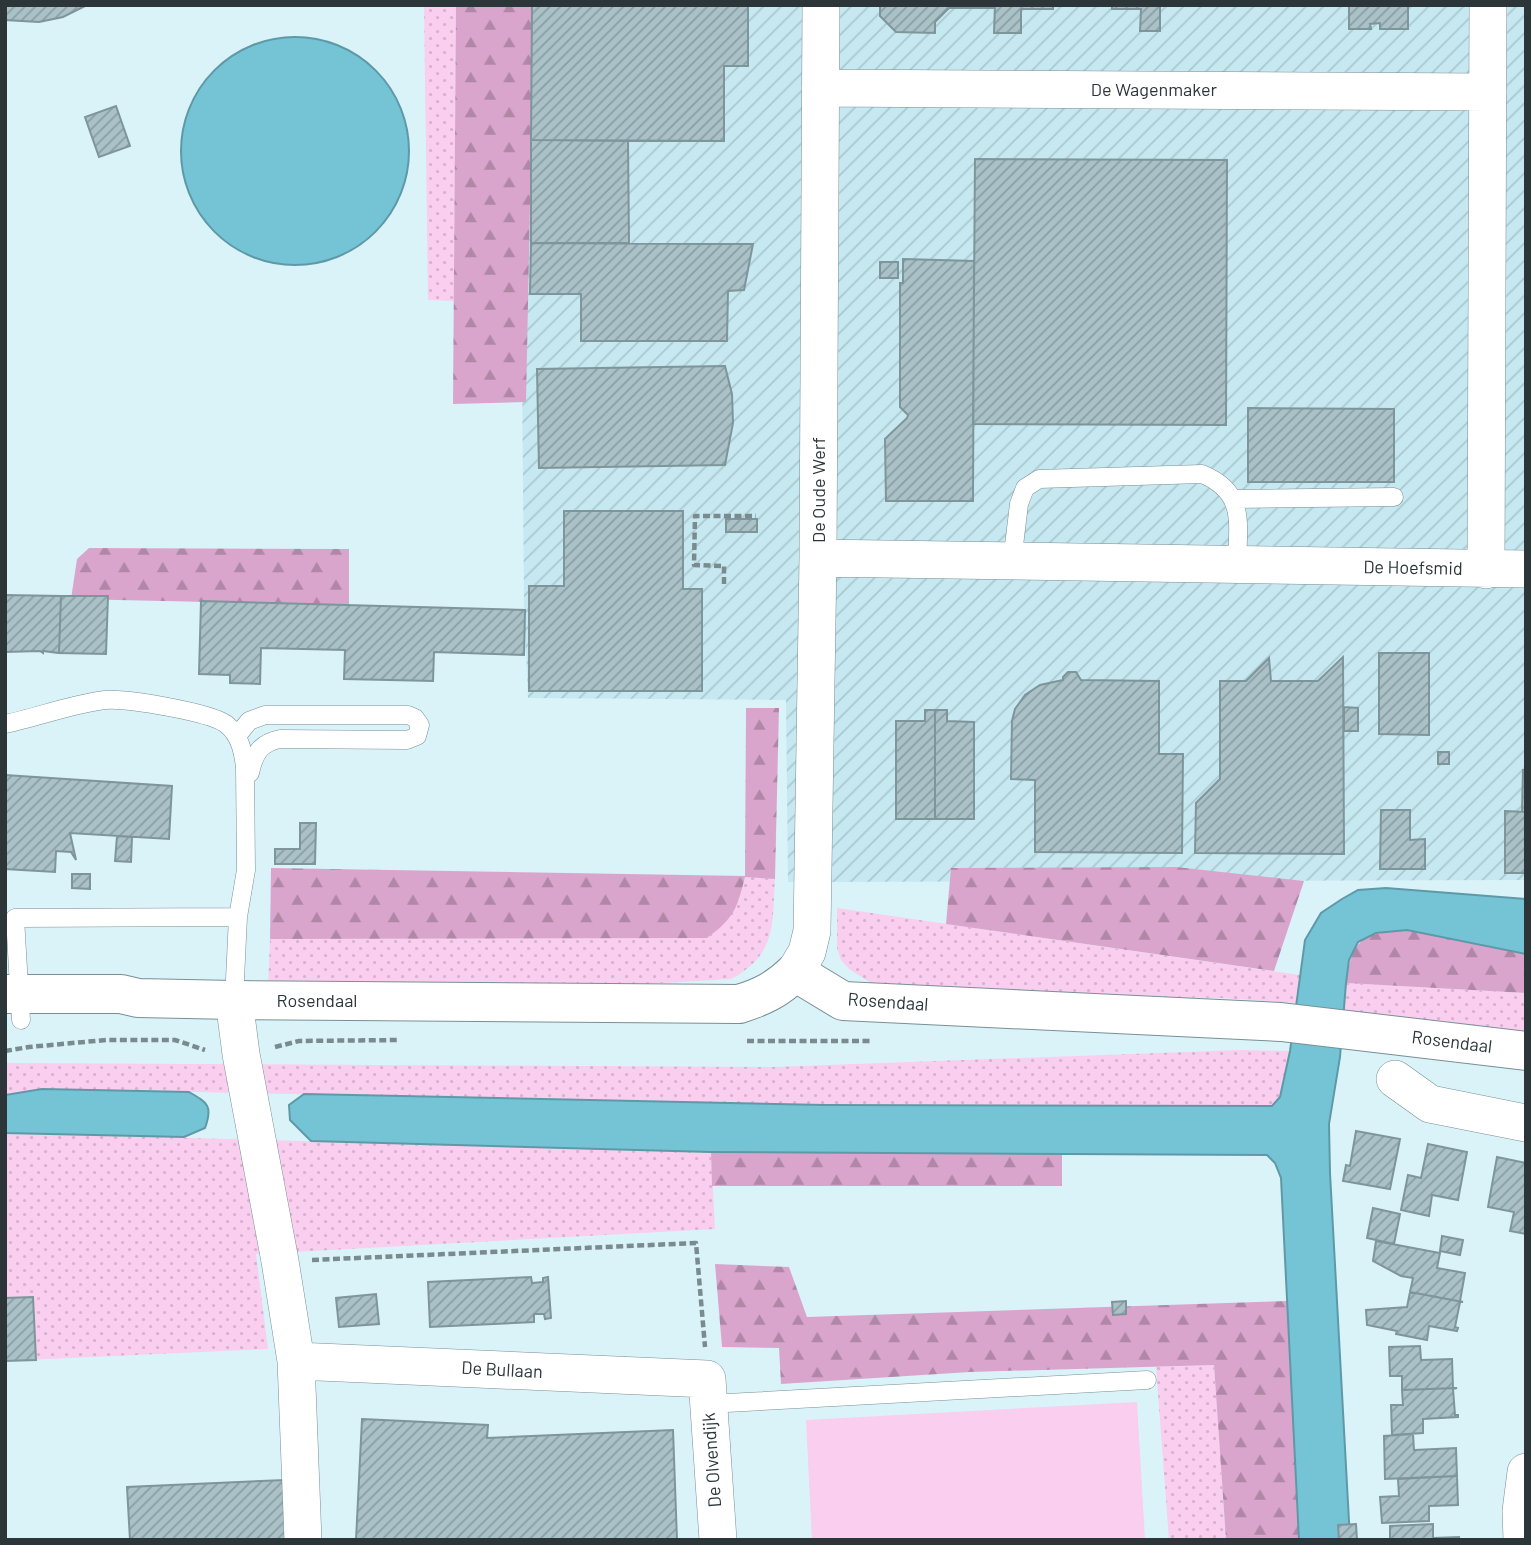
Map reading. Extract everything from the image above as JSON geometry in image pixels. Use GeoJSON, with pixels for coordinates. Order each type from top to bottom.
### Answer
{"type":"FeatureCollection","features":[{"type":"Feature","properties":{"kind":"street","name":"De Oude Werf"},"geometry":{"type":"LineString","coordinates":[[795,972],[807,952],[812,930],[818,558],[821,5]]}},
{"type":"Feature","properties":{"kind":"street","name":"De Hoefsmid"},"geometry":{"type":"LineString","coordinates":[[818,558],[1486,570],[1488,5]]}},
{"type":"Feature","properties":{"kind":"street","name":"De Wagenmaker"},"geometry":{"type":"LineString","coordinates":[[820,88],[1488,92]]}},
{"type":"Feature","properties":{"kind":"street"},"geometry":{"type":"LineString","coordinates":[[1486,570],[1526,569]]}},
{"type":"Feature","properties":{"kind":"street","name":"Rosendaal"},"geometry":{"type":"LineString","coordinates":[[11,1017],[121,994],[138,998],[234,1000],[739,1004],[760,998],[781,986],[795,972],[843,1001],[1281,1022],[1526,1051]]}},
{"type":"Feature","properties":{"kind":"street"},"geometry":{"type":"LineString","coordinates":[[234,1000],[296,1361],[303,1540]]}},
{"type":"Feature","properties":{"kind":"street"},"geometry":{"type":"LineString","coordinates":[[1395,1079],[1430,1104],[1526,1123]]}},
{"type":"Feature","properties":{"kind":"street","name":"De Bullaan"},"geometry":{"type":"LineString","coordinates":[[296,1361],[708,1391]]}},
{"type":"Feature","properties":{"kind":"street","name":"De Olvendijk"},"geometry":{"type":"LineString","coordinates":[[708,1391],[718,1540]]}},
{"type":"Feature","properties":{"kind":"street"},"geometry":{"type":"LineString","coordinates":[[1523,1521],[1526,1472]]}},
{"type":"Feature","properties":{"kind":"lane"},"geometry":{"type":"LineString","coordinates":[[1012,562],[1019,504],[1025,488],[1039,479],[1202,474],[1220,482],[1234,499],[1238,526],[1237,564]]}},
{"type":"Feature","properties":{"kind":"lane"},"geometry":{"type":"LineString","coordinates":[[1234,499],[1394,497]]}},
{"type":"Feature","properties":{"kind":"lane"},"geometry":{"type":"LineString","coordinates":[[5,724],[106,700],[133,701],[211,717],[226,724],[237,736],[243,751],[246,870],[238,917],[234,1000]]}},
{"type":"Feature","properties":{"kind":"lane"},"geometry":{"type":"LineString","coordinates":[[237,736],[249,721],[265,715],[408,715],[415,718],[420,725],[417,736],[407,740],[270,741],[256,753],[245,801]]}},
{"type":"Feature","properties":{"kind":"lane"},"geometry":{"type":"LineString","coordinates":[[11,1017],[15,918],[238,917]]}},
{"type":"Feature","properties":{"kind":"lane"},"geometry":{"type":"LineString","coordinates":[[708,1391],[1147,1380]]}},
{"type":"Feature","properties":{"kind":"path"},"geometry":{"type":"LineString","coordinates":[[724,584],[724,566],[694,565],[695,516],[756,516]]}},
{"type":"Feature","properties":{"kind":"path"},"geometry":{"type":"LineString","coordinates":[[11,1017],[29,1046],[106,1040],[175,1040],[208,1051],[242,1055],[299,1041],[405,1040]]}},
{"type":"Feature","properties":{"kind":"path"},"geometry":{"type":"LineString","coordinates":[[280,1261],[696,1243],[708,1391]]}},
{"type":"Feature","properties":{"kind":"shaded area"},"geometry":{"type":"Polygon","coordinates":[[[424,5],[456,5],[454,301],[428,300],[424,5]]]}},
{"type":"Feature","properties":{"kind":"shaded area"},"geometry":{"type":"Polygon","coordinates":[[[519,5],[1526,5],[1526,880],[788,882],[786,700],[528,698],[524,605],[519,5]]]}},
{"type":"Feature","properties":{"kind":"shaded area"},"geometry":{"type":"Polygon","coordinates":[[[745,876],[775,879],[772,924],[764,949],[757,959],[731,979],[577,988],[268,987],[270,939],[707,938],[739,900],[745,876]]]}},
{"type":"Feature","properties":{"kind":"shaded area"},"geometry":{"type":"Polygon","coordinates":[[[837,908],[1300,975],[1296,1003],[1221,998],[950,994],[871,983],[849,969],[841,960],[837,948],[837,908]]]}},
{"type":"Feature","properties":{"kind":"shaded area"},"geometry":{"type":"Polygon","coordinates":[[[1346,983],[1526,993],[1526,1039],[1343,1010],[1346,983]]]}},
{"type":"Feature","properties":{"kind":"shaded area"},"geometry":{"type":"Polygon","coordinates":[[[1240,1050],[1290,1051],[1280,1097],[1273,1106],[825,1105],[42,1089],[5,1095],[5,1063],[773,1067],[1240,1050]]]}},
{"type":"Feature","properties":{"kind":"shaded area"},"geometry":{"type":"Polygon","coordinates":[[[5,1133],[711,1152],[715,1229],[256,1254],[268,1349],[5,1361],[5,1133]]]}},
{"type":"Feature","properties":{"kind":"shaded area"},"geometry":{"type":"Polygon","coordinates":[[[1214,1365],[1226,1540],[1169,1540],[1156,1367],[1214,1365]]]}},
{"type":"Feature","properties":{"kind":"shaded area"},"geometry":{"type":"Polygon","coordinates":[[[1137,1402],[1145,1540],[812,1540],[806,1420],[1137,1402]]]}},
{"type":"Feature","properties":{"kind":"green space"},"geometry":{"type":"Polygon","coordinates":[[[456,5],[534,5],[526,402],[453,404],[456,5]]]}},
{"type":"Feature","properties":{"kind":"green space"},"geometry":{"type":"Polygon","coordinates":[[[89,548],[349,549],[349,605],[71,599],[77,559],[89,548]]]}},
{"type":"Feature","properties":{"kind":"green space"},"geometry":{"type":"Polygon","coordinates":[[[746,708],[779,708],[775,879],[745,877],[733,912],[723,925],[707,938],[270,939],[271,868],[745,876],[746,708]]]}},
{"type":"Feature","properties":{"kind":"green space"},"geometry":{"type":"Polygon","coordinates":[[[1176,867],[1304,881],[1274,971],[946,924],[951,868],[1176,867]]]}},
{"type":"Feature","properties":{"kind":"green space"},"geometry":{"type":"Polygon","coordinates":[[[1407,930],[1526,954],[1526,993],[1346,983],[1352,956],[1362,941],[1370,936],[1407,930]]]}},
{"type":"Feature","properties":{"kind":"green space"},"geometry":{"type":"Polygon","coordinates":[[[711,1152],[1062,1153],[1062,1186],[712,1186],[711,1152]]]}},
{"type":"Feature","properties":{"kind":"green space"},"geometry":{"type":"Polygon","coordinates":[[[715,1264],[789,1267],[807,1317],[1288,1301],[1299,1540],[1226,1540],[1214,1365],[970,1372],[781,1384],[779,1348],[722,1347],[715,1264]]]}},
{"type":"Feature","properties":{"kind":"water"},"geometry":{"type":"Polygon","coordinates":[[[306,37],[339,45],[376,70],[401,107],[409,151],[401,195],[376,232],[359,246],[328,261],[284,265],[262,261],[241,252],[207,224],[194,205],[185,184],[181,140],[185,118],[194,97],[222,63],[241,50],[262,41],[306,37]]]}},
{"type":"Feature","properties":{"kind":"water"},"geometry":{"type":"Polygon","coordinates":[[[1386,888],[1526,899],[1526,954],[1407,930],[1376,933],[1358,942],[1349,960],[1340,1057],[1329,1124],[1350,1540],[1299,1540],[1281,1178],[1275,1163],[1267,1155],[711,1152],[311,1141],[290,1120],[289,1105],[304,1094],[825,1105],[1272,1106],[1280,1097],[1290,1051],[1305,940],[1321,913],[1342,899],[1358,890],[1386,888]]]}},
{"type":"Feature","properties":{"kind":"water"},"geometry":{"type":"Polygon","coordinates":[[[42,1089],[189,1092],[205,1102],[209,1115],[205,1128],[184,1137],[5,1133],[5,1095],[42,1089]]]}},
{"type":"Feature","properties":{"kind":"building"},"geometry":{"type":"Polygon","coordinates":[[[5,5],[87,5],[63,17],[39,22],[5,20],[5,5]]]}},
{"type":"Feature","properties":{"kind":"building"},"geometry":{"type":"Polygon","coordinates":[[[532,5],[748,5],[748,66],[724,66],[724,141],[531,140],[532,5]]]}},
{"type":"Feature","properties":{"kind":"building"},"geometry":{"type":"Polygon","coordinates":[[[880,5],[995,5],[995,8],[949,8],[935,22],[935,33],[896,32],[880,16],[880,5]]]}},
{"type":"Feature","properties":{"kind":"building"},"geometry":{"type":"Polygon","coordinates":[[[995,5],[1053,5],[1053,9],[1021,9],[1021,33],[994,33],[995,5]]]}},
{"type":"Feature","properties":{"kind":"building"},"geometry":{"type":"Polygon","coordinates":[[[1112,5],[1160,5],[1160,31],[1140,31],[1141,9],[1112,9],[1112,5]]]}},
{"type":"Feature","properties":{"kind":"building"},"geometry":{"type":"Polygon","coordinates":[[[1349,5],[1408,5],[1408,29],[1380,29],[1380,23],[1370,24],[1371,29],[1349,29],[1349,5]]]}},
{"type":"Feature","properties":{"kind":"building"},"geometry":{"type":"Polygon","coordinates":[[[116,106],[130,146],[99,157],[85,117],[116,106]]]}},
{"type":"Feature","properties":{"kind":"building"},"geometry":{"type":"Polygon","coordinates":[[[531,140],[628,141],[629,243],[531,243],[531,140]]]}},
{"type":"Feature","properties":{"kind":"building"},"geometry":{"type":"Polygon","coordinates":[[[975,159],[1227,160],[1226,425],[973,424],[975,159]]]}},
{"type":"Feature","properties":{"kind":"building"},"geometry":{"type":"Polygon","coordinates":[[[531,243],[753,244],[744,290],[728,291],[727,341],[581,341],[581,294],[530,294],[531,243]]]}},
{"type":"Feature","properties":{"kind":"building"},"geometry":{"type":"Polygon","coordinates":[[[903,259],[974,261],[973,501],[886,501],[885,439],[908,415],[900,407],[900,283],[903,283],[903,259]]]}},
{"type":"Feature","properties":{"kind":"building"},"geometry":{"type":"Polygon","coordinates":[[[880,262],[898,262],[898,278],[880,278],[880,262]]]}},
{"type":"Feature","properties":{"kind":"building"},"geometry":{"type":"Polygon","coordinates":[[[725,366],[732,394],[733,423],[725,465],[539,468],[537,369],[725,366]]]}},
{"type":"Feature","properties":{"kind":"building"},"geometry":{"type":"Polygon","coordinates":[[[1248,408],[1394,409],[1394,482],[1248,482],[1248,408]]]}},
{"type":"Feature","properties":{"kind":"building"},"geometry":{"type":"Polygon","coordinates":[[[564,511],[683,511],[683,589],[702,589],[702,691],[529,691],[529,586],[564,586],[564,511]]]}},
{"type":"Feature","properties":{"kind":"building"},"geometry":{"type":"Polygon","coordinates":[[[726,519],[757,519],[757,532],[726,532],[726,519]]]}},
{"type":"Feature","properties":{"kind":"building"},"geometry":{"type":"Polygon","coordinates":[[[5,595],[61,596],[59,653],[5,652],[5,595]]]}},
{"type":"Feature","properties":{"kind":"building"},"geometry":{"type":"Polygon","coordinates":[[[61,596],[108,596],[106,654],[59,653],[61,596]]]}},
{"type":"Feature","properties":{"kind":"building"},"geometry":{"type":"Polygon","coordinates":[[[201,601],[525,610],[524,655],[434,652],[433,681],[344,679],[345,650],[261,648],[260,684],[230,683],[230,675],[199,674],[201,601]]]}},
{"type":"Feature","properties":{"kind":"building"},"geometry":{"type":"Polygon","coordinates":[[[1379,653],[1429,653],[1429,735],[1379,734],[1379,653]]]}},
{"type":"Feature","properties":{"kind":"building"},"geometry":{"type":"Polygon","coordinates":[[[1343,657],[1344,854],[1195,853],[1196,803],[1220,779],[1220,681],[1246,681],[1269,658],[1271,681],[1318,681],[1343,657]]]}},
{"type":"Feature","properties":{"kind":"building"},"geometry":{"type":"Polygon","coordinates":[[[1068,672],[1076,672],[1081,680],[1159,681],[1159,754],[1183,754],[1182,853],[1035,852],[1035,780],[1011,779],[1012,721],[1015,709],[1025,695],[1040,685],[1063,680],[1068,672]]]}},
{"type":"Feature","properties":{"kind":"building"},"geometry":{"type":"Polygon","coordinates":[[[1344,707],[1358,708],[1358,731],[1344,731],[1344,707]]]}},
{"type":"Feature","properties":{"kind":"building"},"geometry":{"type":"Polygon","coordinates":[[[925,710],[935,710],[935,819],[896,819],[896,721],[925,721],[925,710]]]}},
{"type":"Feature","properties":{"kind":"building"},"geometry":{"type":"Polygon","coordinates":[[[935,710],[947,710],[947,721],[974,722],[974,819],[935,819],[935,710]]]}},
{"type":"Feature","properties":{"kind":"building"},"geometry":{"type":"Polygon","coordinates":[[[1438,752],[1449,752],[1449,764],[1438,764],[1438,752]]]}},
{"type":"Feature","properties":{"kind":"building"},"geometry":{"type":"Polygon","coordinates":[[[1523,770],[1526,770],[1526,812],[1522,812],[1523,770]]]}},
{"type":"Feature","properties":{"kind":"building"},"geometry":{"type":"Polygon","coordinates":[[[5,775],[172,786],[169,839],[70,833],[76,860],[71,852],[56,851],[55,872],[5,869],[5,775]]]}},
{"type":"Feature","properties":{"kind":"building"},"geometry":{"type":"Polygon","coordinates":[[[1381,810],[1410,810],[1410,840],[1425,839],[1425,869],[1380,869],[1381,810]]]}},
{"type":"Feature","properties":{"kind":"building"},"geometry":{"type":"Polygon","coordinates":[[[1505,811],[1526,812],[1526,873],[1505,873],[1505,811]]]}},
{"type":"Feature","properties":{"kind":"building"},"geometry":{"type":"Polygon","coordinates":[[[300,823],[316,823],[315,864],[275,864],[275,849],[300,849],[300,823]]]}},
{"type":"Feature","properties":{"kind":"building"},"geometry":{"type":"Polygon","coordinates":[[[117,836],[132,837],[131,862],[115,861],[117,836]]]}},
{"type":"Feature","properties":{"kind":"building"},"geometry":{"type":"Polygon","coordinates":[[[72,874],[90,874],[90,889],[72,888],[72,874]]]}},
{"type":"Feature","properties":{"kind":"building"},"geometry":{"type":"Polygon","coordinates":[[[1356,1131],[1400,1139],[1390,1189],[1343,1181],[1346,1165],[1350,1166],[1356,1131]]]}},
{"type":"Feature","properties":{"kind":"building"},"geometry":{"type":"Polygon","coordinates":[[[1428,1144],[1467,1152],[1458,1200],[1432,1195],[1429,1216],[1401,1210],[1408,1175],[1421,1178],[1428,1144]]]}},
{"type":"Feature","properties":{"kind":"building"},"geometry":{"type":"Polygon","coordinates":[[[1497,1157],[1526,1163],[1526,1234],[1510,1231],[1514,1212],[1488,1207],[1497,1157]]]}},
{"type":"Feature","properties":{"kind":"building"},"geometry":{"type":"Polygon","coordinates":[[[1373,1208],[1400,1214],[1394,1244],[1367,1238],[1373,1208]]]}},
{"type":"Feature","properties":{"kind":"building"},"geometry":{"type":"Polygon","coordinates":[[[1442,1236],[1463,1240],[1460,1255],[1440,1251],[1442,1236]]]}},
{"type":"Feature","properties":{"kind":"building"},"geometry":{"type":"Polygon","coordinates":[[[1376,1241],[1440,1253],[1437,1268],[1465,1273],[1460,1301],[1463,1302],[1410,1292],[1413,1278],[1401,1276],[1373,1261],[1376,1241]]]}},
{"type":"Feature","properties":{"kind":"building"},"geometry":{"type":"Polygon","coordinates":[[[531,1277],[532,1283],[543,1282],[543,1278],[548,1277],[551,1318],[545,1319],[544,1314],[534,1314],[534,1322],[430,1327],[428,1282],[531,1277]]]}},
{"type":"Feature","properties":{"kind":"building"},"geometry":{"type":"Polygon","coordinates":[[[1410,1292],[1463,1302],[1460,1302],[1455,1327],[1458,1328],[1457,1331],[1429,1326],[1427,1340],[1367,1325],[1366,1310],[1407,1307],[1410,1292]]]}},
{"type":"Feature","properties":{"kind":"building"},"geometry":{"type":"Polygon","coordinates":[[[376,1294],[379,1324],[339,1327],[336,1298],[376,1294]]]}},
{"type":"Feature","properties":{"kind":"building"},"geometry":{"type":"Polygon","coordinates":[[[33,1297],[36,1360],[5,1361],[5,1298],[33,1297]]]}},
{"type":"Feature","properties":{"kind":"building"},"geometry":{"type":"Polygon","coordinates":[[[1126,1301],[1126,1314],[1113,1315],[1112,1302],[1126,1301]]]}},
{"type":"Feature","properties":{"kind":"building"},"geometry":{"type":"Polygon","coordinates":[[[1420,1346],[1421,1360],[1452,1359],[1453,1388],[1457,1388],[1402,1390],[1402,1376],[1390,1376],[1389,1347],[1420,1346]]]}},
{"type":"Feature","properties":{"kind":"building"},"geometry":{"type":"Polygon","coordinates":[[[1457,1388],[1453,1389],[1455,1415],[1458,1417],[1423,1419],[1423,1433],[1392,1435],[1391,1405],[1403,1405],[1402,1390],[1457,1388]]]}},
{"type":"Feature","properties":{"kind":"building"},"geometry":{"type":"Polygon","coordinates":[[[362,1419],[488,1425],[487,1438],[673,1430],[677,1540],[356,1540],[362,1419]]]}},
{"type":"Feature","properties":{"kind":"building"},"geometry":{"type":"Polygon","coordinates":[[[1413,1434],[1414,1450],[1456,1448],[1457,1476],[1385,1479],[1384,1436],[1413,1434]]]}},
{"type":"Feature","properties":{"kind":"building"},"geometry":{"type":"Polygon","coordinates":[[[1457,1476],[1458,1505],[1429,1506],[1429,1521],[1382,1523],[1380,1497],[1399,1496],[1398,1479],[1457,1476]]]}},
{"type":"Feature","properties":{"kind":"building"},"geometry":{"type":"Polygon","coordinates":[[[285,1480],[287,1540],[130,1540],[127,1487],[285,1480]]]}},
{"type":"Feature","properties":{"kind":"building"},"geometry":{"type":"Polygon","coordinates":[[[1356,1524],[1357,1540],[1339,1540],[1338,1525],[1356,1524]]]}},
{"type":"Feature","properties":{"kind":"building"},"geometry":{"type":"Polygon","coordinates":[[[1433,1524],[1433,1538],[1459,1537],[1459,1540],[1390,1540],[1390,1526],[1433,1524]]]}}]}
